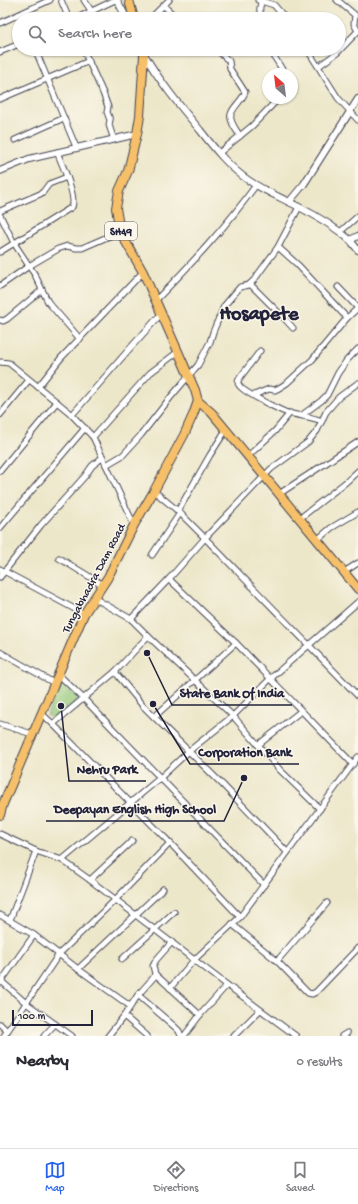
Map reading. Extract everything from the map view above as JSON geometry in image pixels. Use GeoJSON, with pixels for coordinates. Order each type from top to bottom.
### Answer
{"type":"FeatureCollection","features":[{"type":"Feature","properties":{"kind":"main road"},"geometry":{"type":"LineString","coordinates":[[129,0],[132,12]]}},
{"type":"Feature","properties":{"kind":"main road","name":"SH49"},"geometry":{"type":"LineString","coordinates":[[143,56],[140,116],[137,134],[128,171],[119,191],[116,208],[121,231],[125,241],[143,272],[162,313],[196,390],[198,401]]}},
{"type":"Feature","properties":{"kind":"main road"},"geometry":{"type":"LineString","coordinates":[[198,401],[212,413],[358,589]]}},
{"type":"Feature","properties":{"kind":"main road","name":"Tungabhadra Dam Road"},"geometry":{"type":"LineString","coordinates":[[0,815],[3,804],[32,734],[84,614],[103,585],[134,525],[184,435],[194,415],[198,401]]}},
{"type":"Feature","properties":{"kind":"street"},"geometry":{"type":"LineString","coordinates":[[24,12],[50,0]]}},
{"type":"Feature","properties":{"kind":"street"},"geometry":{"type":"LineString","coordinates":[[61,0],[66,12]]}},
{"type":"Feature","properties":{"kind":"street"},"geometry":{"type":"LineString","coordinates":[[84,0],[92,12],[116,0],[123,12]]}},
{"type":"Feature","properties":{"kind":"street"},"geometry":{"type":"LineString","coordinates":[[158,12],[169,0]]}},
{"type":"Feature","properties":{"kind":"street"},"geometry":{"type":"LineString","coordinates":[[337,0],[355,16],[354,24],[358,31],[346,44]]}},
{"type":"Feature","properties":{"kind":"street"},"geometry":{"type":"LineString","coordinates":[[259,12],[260,1],[272,2],[280,12]]}},
{"type":"Feature","properties":{"kind":"street"},"geometry":{"type":"LineString","coordinates":[[164,6],[170,12]]}},
{"type":"Feature","properties":{"kind":"street"},"geometry":{"type":"LineString","coordinates":[[0,23],[12,17]]}},
{"type":"Feature","properties":{"kind":"street"},"geometry":{"type":"LineString","coordinates":[[0,52],[12,47]]}},
{"type":"Feature","properties":{"kind":"street"},"geometry":{"type":"LineString","coordinates":[[38,56],[76,147]]}},
{"type":"Feature","properties":{"kind":"street"},"geometry":{"type":"LineString","coordinates":[[86,56],[104,93],[110,120],[109,126],[114,140]]}},
{"type":"Feature","properties":{"kind":"street"},"geometry":{"type":"LineString","coordinates":[[146,56],[160,81],[225,161],[256,185],[274,196],[299,207],[340,232],[350,240],[358,250]]}},
{"type":"Feature","properties":{"kind":"street"},"geometry":{"type":"LineString","coordinates":[[224,56],[229,61],[232,72],[245,92],[244,96],[231,113],[230,117],[240,136]]}},
{"type":"Feature","properties":{"kind":"street"},"geometry":{"type":"LineString","coordinates":[[274,56],[281,68]]}},
{"type":"Feature","properties":{"kind":"street"},"geometry":{"type":"LineString","coordinates":[[313,56],[338,98],[358,120]]}},
{"type":"Feature","properties":{"kind":"street"},"geometry":{"type":"LineString","coordinates":[[319,66],[333,56]]}},
{"type":"Feature","properties":{"kind":"street"},"geometry":{"type":"LineString","coordinates":[[0,99],[89,61]]}},
{"type":"Feature","properties":{"kind":"street"},"geometry":{"type":"LineString","coordinates":[[289,202],[304,184],[358,99]]}},
{"type":"Feature","properties":{"kind":"street"},"geometry":{"type":"LineString","coordinates":[[219,153],[240,136],[272,104]]}},
{"type":"Feature","properties":{"kind":"street"},"geometry":{"type":"LineString","coordinates":[[15,140],[64,118]]}},
{"type":"Feature","properties":{"kind":"street"},"geometry":{"type":"LineString","coordinates":[[0,171],[29,159],[137,134]]}},
{"type":"Feature","properties":{"kind":"street"},"geometry":{"type":"LineString","coordinates":[[57,152],[74,199],[72,207]]}},
{"type":"Feature","properties":{"kind":"street"},"geometry":{"type":"LineString","coordinates":[[0,212],[40,194],[49,184],[67,177]]}},
{"type":"Feature","properties":{"kind":"street"},"geometry":{"type":"LineString","coordinates":[[156,300],[217,236],[238,211],[256,185]]}},
{"type":"Feature","properties":{"kind":"street"},"geometry":{"type":"LineString","coordinates":[[0,252],[78,204]]}},
{"type":"Feature","properties":{"kind":"street"},"geometry":{"type":"LineString","coordinates":[[106,465],[123,455],[198,365],[210,342],[224,306],[240,287],[250,284],[278,247],[299,207]]}},
{"type":"Feature","properties":{"kind":"street"},"geometry":{"type":"LineString","coordinates":[[0,215],[14,243],[35,275],[48,302],[80,339]]}},
{"type":"Feature","properties":{"kind":"street"},"geometry":{"type":"LineString","coordinates":[[340,232],[358,216]]}},
{"type":"Feature","properties":{"kind":"street"},"geometry":{"type":"LineString","coordinates":[[0,286],[29,266],[63,247],[67,246],[82,248],[121,231]]}},
{"type":"Feature","properties":{"kind":"street"},"geometry":{"type":"LineString","coordinates":[[350,240],[358,236]]}},
{"type":"Feature","properties":{"kind":"street"},"geometry":{"type":"LineString","coordinates":[[278,247],[347,318]]}},
{"type":"Feature","properties":{"kind":"street"},"geometry":{"type":"LineString","coordinates":[[38,387],[62,358],[143,272]]}},
{"type":"Feature","properties":{"kind":"street"},"geometry":{"type":"LineString","coordinates":[[250,284],[293,328]]}},
{"type":"Feature","properties":{"kind":"street"},"geometry":{"type":"LineString","coordinates":[[254,396],[263,390],[279,388],[287,383],[312,360],[347,318],[358,308],[338,287]]}},
{"type":"Feature","properties":{"kind":"street"},"geometry":{"type":"LineString","coordinates":[[0,320],[2,321],[7,319],[42,290]]}},
{"type":"Feature","properties":{"kind":"street"},"geometry":{"type":"LineString","coordinates":[[72,415],[162,313]]}},
{"type":"Feature","properties":{"kind":"street"},"geometry":{"type":"LineString","coordinates":[[302,415],[327,395],[338,373],[347,360],[358,349]]}},
{"type":"Feature","properties":{"kind":"street"},"geometry":{"type":"LineString","coordinates":[[260,350],[239,379],[239,386],[254,396],[283,411],[322,421]]}},
{"type":"Feature","properties":{"kind":"street"},"geometry":{"type":"LineString","coordinates":[[93,437],[150,373],[179,351]]}},
{"type":"Feature","properties":{"kind":"street"},"geometry":{"type":"LineString","coordinates":[[0,362],[9,363],[72,415],[93,437],[134,525]]}},
{"type":"Feature","properties":{"kind":"street"},"geometry":{"type":"LineString","coordinates":[[0,415],[29,380]]}},
{"type":"Feature","properties":{"kind":"street"},"geometry":{"type":"LineString","coordinates":[[131,619],[170,579],[205,538],[271,469],[308,442],[317,431],[332,405],[358,383]]}},
{"type":"Feature","properties":{"kind":"street"},"geometry":{"type":"LineString","coordinates":[[0,471],[57,402]]}},
{"type":"Feature","properties":{"kind":"street"},"geometry":{"type":"LineString","coordinates":[[247,457],[275,431],[290,413]]}},
{"type":"Feature","properties":{"kind":"street"},"geometry":{"type":"LineString","coordinates":[[0,528],[85,428]]}},
{"type":"Feature","properties":{"kind":"street"},"geometry":{"type":"LineString","coordinates":[[152,554],[179,512],[210,455],[226,430]]}},
{"type":"Feature","properties":{"kind":"street"},"geometry":{"type":"LineString","coordinates":[[279,494],[358,442]]}},
{"type":"Feature","properties":{"kind":"street"},"geometry":{"type":"LineString","coordinates":[[0,577],[3,570],[41,525],[85,476],[92,466],[103,457]]}},
{"type":"Feature","properties":{"kind":"street"},"geometry":{"type":"LineString","coordinates":[[299,519],[358,471]]}},
{"type":"Feature","properties":{"kind":"street"},"geometry":{"type":"LineString","coordinates":[[154,491],[179,512],[205,538],[358,696]]}},
{"type":"Feature","properties":{"kind":"street"},"geometry":{"type":"LineString","coordinates":[[317,540],[331,528],[358,512]]}},
{"type":"Feature","properties":{"kind":"street"},"geometry":{"type":"LineString","coordinates":[[59,558],[103,585]]}},
{"type":"Feature","properties":{"kind":"street"},"geometry":{"type":"LineString","coordinates":[[344,572],[358,563]]}},
{"type":"Feature","properties":{"kind":"street"},"geometry":{"type":"LineString","coordinates":[[3,570],[84,614]]}},
{"type":"Feature","properties":{"kind":"street"},"geometry":{"type":"LineString","coordinates":[[170,579],[236,643],[353,764]]}},
{"type":"Feature","properties":{"kind":"street"},"geometry":{"type":"LineString","coordinates":[[94,598],[131,619],[233,716],[280,770],[320,809]]}},
{"type":"Feature","properties":{"kind":"street"},"geometry":{"type":"LineString","coordinates":[[62,860],[233,716],[270,679],[358,602]]}},
{"type":"Feature","properties":{"kind":"street"},"geometry":{"type":"LineString","coordinates":[[53,724],[115,672],[148,636]]}},
{"type":"Feature","properties":{"kind":"street"},"geometry":{"type":"LineString","coordinates":[[154,717],[236,643]]}},
{"type":"Feature","properties":{"kind":"street"},"geometry":{"type":"LineString","coordinates":[[0,652],[54,683]]}},
{"type":"Feature","properties":{"kind":"street"},"geometry":{"type":"LineString","coordinates":[[115,672],[143,706],[287,852]]}},
{"type":"Feature","properties":{"kind":"street"},"geometry":{"type":"LineString","coordinates":[[58,674],[84,698],[264,885]]}},
{"type":"Feature","properties":{"kind":"street"},"geometry":{"type":"LineString","coordinates":[[258,745],[301,711]]}},
{"type":"Feature","properties":{"kind":"street"},"geometry":{"type":"LineString","coordinates":[[41,713],[131,803],[240,917]]}},
{"type":"Feature","properties":{"kind":"street"},"geometry":{"type":"LineString","coordinates":[[0,724],[32,734]]}},
{"type":"Feature","properties":{"kind":"street"},"geometry":{"type":"LineString","coordinates":[[170,988],[194,960],[240,917],[358,757]]}},
{"type":"Feature","properties":{"kind":"street"},"geometry":{"type":"LineString","coordinates":[[0,834],[36,851],[62,860],[296,1036]]}},
{"type":"Feature","properties":{"kind":"street"},"geometry":{"type":"LineString","coordinates":[[90,880],[132,841]]}},
{"type":"Feature","properties":{"kind":"street"},"geometry":{"type":"LineString","coordinates":[[4,1036],[59,954],[115,900],[170,843]]}},
{"type":"Feature","properties":{"kind":"street"},"geometry":{"type":"LineString","coordinates":[[10,920],[36,851]]}},
{"type":"Feature","properties":{"kind":"street"},"geometry":{"type":"LineString","coordinates":[[78,969],[163,890]]}},
{"type":"Feature","properties":{"kind":"street"},"geometry":{"type":"LineString","coordinates":[[277,961],[326,903]]}},
{"type":"Feature","properties":{"kind":"street"},"geometry":{"type":"LineString","coordinates":[[122,959],[174,912]]}},
{"type":"Feature","properties":{"kind":"street"},"geometry":{"type":"LineString","coordinates":[[1,916],[34,935],[130,1006]]}},
{"type":"Feature","properties":{"kind":"street"},"geometry":{"type":"LineString","coordinates":[[232,924],[277,961],[308,993],[312,994],[316,992],[358,948]]}},
{"type":"Feature","properties":{"kind":"street"},"geometry":{"type":"LineString","coordinates":[[34,935],[1,981],[26,1003],[72,1036]]}},
{"type":"Feature","properties":{"kind":"street"},"geometry":{"type":"LineString","coordinates":[[172,942],[156,960],[153,966],[155,974],[200,1015]]}},
{"type":"Feature","properties":{"kind":"street"},"geometry":{"type":"LineString","coordinates":[[110,1035],[138,995],[155,974]]}},
{"type":"Feature","properties":{"kind":"street"},"geometry":{"type":"LineString","coordinates":[[138,995],[175,1027],[182,1036],[227,985]]}},
{"type":"Feature","properties":{"kind":"street"},"geometry":{"type":"LineString","coordinates":[[237,1035],[260,1010]]}},
{"type":"Feature","properties":{"kind":"street"},"geometry":{"type":"LineString","coordinates":[[124,1016],[147,1036]]}},
{"type":"Feature","properties":{"kind":"street"},"geometry":{"type":"LineString","coordinates":[[0,1024],[7,1031]]}},
{"type":"Feature","properties":{"kind":"street"},"geometry":{"type":"LineString","coordinates":[[44,1036],[55,1024]]}},
{"type":"Feature","properties":{"kind":"street"},"geometry":{"type":"LineString","coordinates":[[342,1036],[347,1033]]}},
{"type":"Feature","properties":{"kind":"green space"},"geometry":{"type":"Polygon","coordinates":[[[59,682],[80,698],[54,720],[47,715],[59,682]]]}},
{"type":"Feature","properties":{"kind":"place","name":"State Bank Of India"},"geometry":{"type":"Point","coordinates":[147,653]}},
{"type":"Feature","properties":{"kind":"place","name":"Corporation Bank"},"geometry":{"type":"Point","coordinates":[153,704]}},
{"type":"Feature","properties":{"kind":"place","name":"Nehru Park"},"geometry":{"type":"Point","coordinates":[61,706]}},
{"type":"Feature","properties":{"kind":"place","name":"Deepayan English High School"},"geometry":{"type":"Point","coordinates":[244,778]}},
{"type":"Feature","properties":{"kind":"district","name":"Hosapete"},"geometry":{"type":"Point","coordinates":[259,312]}}]}
